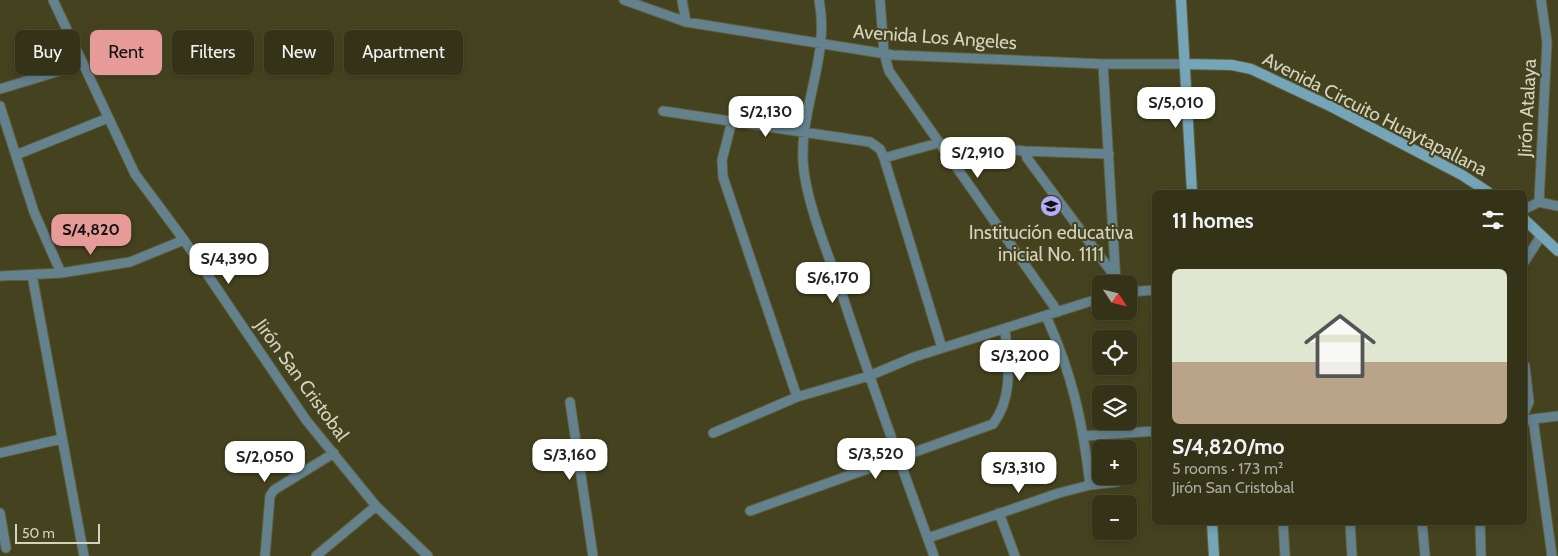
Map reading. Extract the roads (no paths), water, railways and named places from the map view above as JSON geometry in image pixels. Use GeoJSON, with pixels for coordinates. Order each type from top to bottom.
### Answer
{"type":"FeatureCollection","features":[{"type":"Feature","properties":{"kind":"street","name":"Jirón San Cristobal"},"geometry":{"type":"LineString","coordinates":[[53,0],[135,174],[184,240],[306,420],[376,506],[428,556]]}},
{"type":"Feature","properties":{"kind":"street","name":"Avenida Los Angeles"},"geometry":{"type":"LineString","coordinates":[[624,0],[686,22],[884,53],[1103,64],[1185,64]]}},
{"type":"Feature","properties":{"kind":"street"},"geometry":{"type":"LineString","coordinates":[[682,0],[686,22]]}},
{"type":"Feature","properties":{"kind":"street"},"geometry":{"type":"LineString","coordinates":[[820,0],[821,43],[804,132],[804,172],[811,202],[869,376],[934,556]]}},
{"type":"Feature","properties":{"kind":"street"},"geometry":{"type":"LineString","coordinates":[[880,0],[884,53],[889,71],[1058,312]]}},
{"type":"Feature","properties":{"kind":"street"},"geometry":{"type":"LineString","coordinates":[[1181,0],[1192,190]]}},
{"type":"Feature","properties":{"kind":"street","name":"Jirón Atalaya"},"geometry":{"type":"LineString","coordinates":[[1539,202],[1547,42],[1540,0]]}},
{"type":"Feature","properties":{"kind":"street"},"geometry":{"type":"LineString","coordinates":[[0,89],[83,64]]}},
{"type":"Feature","properties":{"kind":"street"},"geometry":{"type":"LineString","coordinates":[[1103,64],[1115,275]]}},
{"type":"Feature","properties":{"kind":"street","name":"Avenida Circuito Huaytapallana"},"geometry":{"type":"LineString","coordinates":[[1185,64],[1232,65],[1251,69],[1330,106],[1462,174],[1485,190]]}},
{"type":"Feature","properties":{"kind":"street"},"geometry":{"type":"LineString","coordinates":[[0,106],[34,212],[61,273]]}},
{"type":"Feature","properties":{"kind":"street"},"geometry":{"type":"LineString","coordinates":[[663,111],[870,142],[876,145],[884,158],[942,348]]}},
{"type":"Feature","properties":{"kind":"street"},"geometry":{"type":"LineString","coordinates":[[16,155],[108,118]]}},
{"type":"Feature","properties":{"kind":"street"},"geometry":{"type":"LineString","coordinates":[[732,121],[722,160],[723,177],[797,397]]}},
{"type":"Feature","properties":{"kind":"street"},"geometry":{"type":"LineString","coordinates":[[884,158],[938,143],[1025,151],[1109,154]]}},
{"type":"Feature","properties":{"kind":"street"},"geometry":{"type":"LineString","coordinates":[[1025,151],[1027,158],[1112,275]]}},
{"type":"Feature","properties":{"kind":"street"},"geometry":{"type":"LineString","coordinates":[[1527,208],[1539,202],[1558,206]]}},
{"type":"Feature","properties":{"kind":"street"},"geometry":{"type":"LineString","coordinates":[[1527,222],[1558,251]]}},
{"type":"Feature","properties":{"kind":"street"},"geometry":{"type":"LineString","coordinates":[[1527,258],[1541,236]]}},
{"type":"Feature","properties":{"kind":"street"},"geometry":{"type":"LineString","coordinates":[[0,276],[61,273],[130,262],[184,240]]}},
{"type":"Feature","properties":{"kind":"street"},"geometry":{"type":"LineString","coordinates":[[32,275],[84,556]]}},
{"type":"Feature","properties":{"kind":"street"},"geometry":{"type":"LineString","coordinates":[[1138,291],[1152,290]]}},
{"type":"Feature","properties":{"kind":"street"},"geometry":{"type":"LineString","coordinates":[[713,433],[797,397],[869,376],[942,348],[1092,301]]}},
{"type":"Feature","properties":{"kind":"street"},"geometry":{"type":"LineString","coordinates":[[928,538],[999,513],[1090,485],[1084,436],[1072,382],[1046,316]]}},
{"type":"Feature","properties":{"kind":"street"},"geometry":{"type":"LineString","coordinates":[[750,511],[993,424],[1004,405],[1008,391],[1005,329]]}},
{"type":"Feature","properties":{"kind":"street"},"geometry":{"type":"LineString","coordinates":[[1527,384],[1529,402],[1527,406]]}},
{"type":"Feature","properties":{"kind":"street"},"geometry":{"type":"LineString","coordinates":[[570,402],[593,556]]}},
{"type":"Feature","properties":{"kind":"street"},"geometry":{"type":"LineString","coordinates":[[1552,556],[1529,420],[1558,416]]}},
{"type":"Feature","properties":{"kind":"street"},"geometry":{"type":"LineString","coordinates":[[1084,436],[1152,431]]}},
{"type":"Feature","properties":{"kind":"street"},"geometry":{"type":"LineString","coordinates":[[0,453],[61,438]]}},
{"type":"Feature","properties":{"kind":"street"},"geometry":{"type":"LineString","coordinates":[[265,556],[270,496],[274,490],[334,453]]}},
{"type":"Feature","properties":{"kind":"street"},"geometry":{"type":"LineString","coordinates":[[316,556],[376,506]]}},
{"type":"Feature","properties":{"kind":"street"},"geometry":{"type":"LineString","coordinates":[[0,513],[6,548]]}},
{"type":"Feature","properties":{"kind":"street"},"geometry":{"type":"LineString","coordinates":[[999,513],[1015,556]]}},
{"type":"Feature","properties":{"kind":"street"},"geometry":{"type":"LineString","coordinates":[[1212,525],[1214,556]]}},
{"type":"Feature","properties":{"kind":"street"},"geometry":{"type":"LineString","coordinates":[[1283,525],[1285,556]]}},
{"type":"Feature","properties":{"kind":"street"},"geometry":{"type":"LineString","coordinates":[[1350,525],[1352,556]]}},
{"type":"Feature","properties":{"kind":"street"},"geometry":{"type":"LineString","coordinates":[[1422,525],[1425,556]]}},
{"type":"Feature","properties":{"kind":"street"},"geometry":{"type":"LineString","coordinates":[[1480,525],[1481,556]]}},
{"type":"Feature","properties":{"kind":"place","name":"Institución educativa inicial No. 1111"},"geometry":{"type":"Point","coordinates":[1051,206]}}]}
